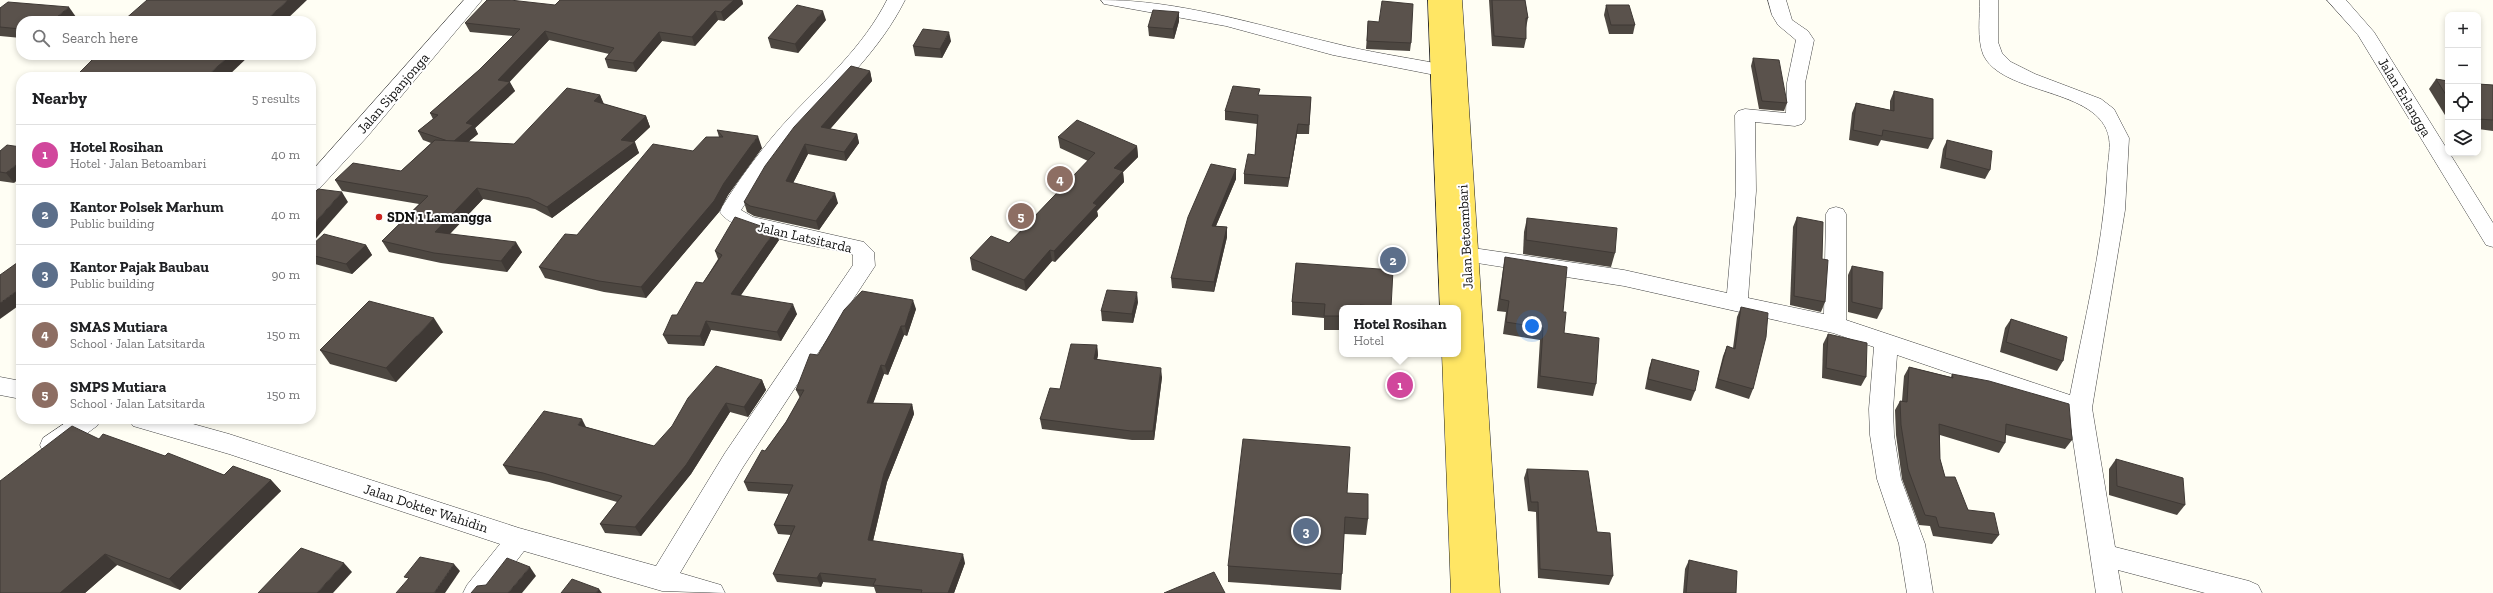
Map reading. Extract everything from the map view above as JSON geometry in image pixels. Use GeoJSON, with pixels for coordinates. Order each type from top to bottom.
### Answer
{"type":"FeatureCollection","features":[{"type":"Feature","properties":{"kind":"main road","name":"Jalan Betoambari"},"geometry":{"type":"LineString","coordinates":[[1437,0],[1451,305]]}},
{"type":"Feature","properties":{"kind":"main road","name":"Jalan Betoambari"},"geometry":{"type":"LineString","coordinates":[[1452,0],[1487,593]]}},
{"type":"Feature","properties":{"kind":"main road"},"geometry":{"type":"LineString","coordinates":[[1453,357],[1464,593]]}},
{"type":"Feature","properties":{"kind":"street","name":"Jalan Sipanjonga"},"geometry":{"type":"LineString","coordinates":[[316,180],[360,132],[473,0]]}},
{"type":"Feature","properties":{"kind":"street","name":"Jalan Latsitarda"},"geometry":{"type":"LineString","coordinates":[[662,580],[734,460],[864,266],[863,252],[856,247],[747,223],[734,217],[730,212],[732,207],[796,123],[861,58],[888,19],[896,0]]}},
{"type":"Feature","properties":{"kind":"street"},"geometry":{"type":"LineString","coordinates":[[1110,0],[1227,21],[1333,49],[1440,70]]}},
{"type":"Feature","properties":{"kind":"street"},"geometry":{"type":"LineString","coordinates":[[1737,302],[1746,191],[1744,115],[1795,120],[1796,83],[1805,40],[1801,33],[1786,23],[1780,14],[1777,0]]}},
{"type":"Feature","properties":{"kind":"street"},"geometry":{"type":"LineString","coordinates":[[1989,0],[1989,42],[1993,55],[2004,66],[2028,78],[2094,103],[2107,113],[2119,138],[2115,210],[2080,408],[2109,593]]}},
{"type":"Feature","properties":{"kind":"street","name":"Jalan Erlangga"},"geometry":{"type":"LineString","coordinates":[[2336,0],[2365,32],[2493,240]]}},
{"type":"Feature","properties":{"kind":"street"},"geometry":{"type":"LineString","coordinates":[[1835,325],[1836,214]]}},
{"type":"Feature","properties":{"kind":"street"},"geometry":{"type":"LineString","coordinates":[[1466,255],[1624,278],[1835,325],[1886,344],[2080,408]]}},
{"type":"Feature","properties":{"kind":"street"},"geometry":{"type":"LineString","coordinates":[[1886,344],[1881,409],[1882,435],[1889,479],[1912,544],[1920,593]]}},
{"type":"Feature","properties":{"kind":"street"},"geometry":{"type":"LineString","coordinates":[[0,386],[16,389]]}},
{"type":"Feature","properties":{"kind":"street"},"geometry":{"type":"LineString","coordinates":[[32,459],[81,424]]}},
{"type":"Feature","properties":{"kind":"street","name":"Jalan Dokter Wahidin"},"geometry":{"type":"LineString","coordinates":[[159,424],[229,444],[519,539],[712,593]]}},
{"type":"Feature","properties":{"kind":"street"},"geometry":{"type":"LineString","coordinates":[[476,593],[519,539]]}},
{"type":"Feature","properties":{"kind":"street"},"geometry":{"type":"LineString","coordinates":[[2102,555],[2249,593]]}},
{"type":"Feature","properties":{"kind":"building"},"geometry":{"type":"Polygon","coordinates":[[[147,0],[288,0],[270,16],[129,16],[147,0]]]}},
{"type":"Feature","properties":{"kind":"building"},"geometry":{"type":"Polygon","coordinates":[[[487,0],[510,0],[555,5],[560,0],[734,0],[721,12],[715,11],[692,37],[659,32],[633,63],[605,59],[614,48],[545,31],[498,80],[510,82],[466,123],[473,125],[454,141],[448,141],[418,131],[438,115],[430,113],[479,70],[520,29],[465,23],[487,0]]]}},
{"type":"Feature","properties":{"kind":"building"},"geometry":{"type":"Polygon","coordinates":[[[1492,0],[1525,0],[1528,18],[1526,18],[1526,39],[1494,36],[1492,0]]]}},
{"type":"Feature","properties":{"kind":"building"},"geometry":{"type":"Polygon","coordinates":[[[1382,1],[1413,4],[1411,43],[1367,41],[1368,21],[1379,22],[1382,1]]]}},
{"type":"Feature","properties":{"kind":"building"},"geometry":{"type":"Polygon","coordinates":[[[8,2],[69,7],[58,16],[16,16],[16,29],[0,27],[0,8],[8,2]]]}},
{"type":"Feature","properties":{"kind":"building"},"geometry":{"type":"Polygon","coordinates":[[[797,5],[823,11],[795,44],[768,38],[797,5]]]}},
{"type":"Feature","properties":{"kind":"building"},"geometry":{"type":"Polygon","coordinates":[[[1606,5],[1629,5],[1635,25],[1611,25],[1606,5]]]}},
{"type":"Feature","properties":{"kind":"building"},"geometry":{"type":"Polygon","coordinates":[[[1153,10],[1179,12],[1173,29],[1148,27],[1153,10]]]}},
{"type":"Feature","properties":{"kind":"building"},"geometry":{"type":"Polygon","coordinates":[[[923,29],[949,32],[940,49],[913,46],[923,29]]]}},
{"type":"Feature","properties":{"kind":"building"},"geometry":{"type":"Polygon","coordinates":[[[1753,58],[1779,60],[1787,103],[1762,101],[1753,58]]]}},
{"type":"Feature","properties":{"kind":"building"},"geometry":{"type":"Polygon","coordinates":[[[92,60],[225,60],[211,72],[80,72],[92,60]]]}},
{"type":"Feature","properties":{"kind":"building"},"geometry":{"type":"Polygon","coordinates":[[[851,66],[870,71],[821,127],[857,134],[844,152],[805,144],[786,181],[835,193],[816,221],[750,206],[744,202],[765,166],[794,127],[851,66]]]}},
{"type":"Feature","properties":{"kind":"building"},"geometry":{"type":"Polygon","coordinates":[[[2436,79],[2445,80],[2445,93],[2436,79]]]}},
{"type":"Feature","properties":{"kind":"building"},"geometry":{"type":"Polygon","coordinates":[[[2481,84],[2493,85],[2493,120],[2481,119],[2481,84]]]}},
{"type":"Feature","properties":{"kind":"building"},"geometry":{"type":"Polygon","coordinates":[[[1233,86],[1260,89],[1258,95],[1311,97],[1309,125],[1298,124],[1289,178],[1244,174],[1248,154],[1255,155],[1258,115],[1225,111],[1233,86]]]}},
{"type":"Feature","properties":{"kind":"building"},"geometry":{"type":"Polygon","coordinates":[[[567,88],[600,95],[594,101],[646,116],[621,140],[635,142],[547,207],[529,198],[477,188],[435,232],[516,242],[501,261],[434,253],[382,241],[428,196],[335,180],[353,163],[401,171],[435,140],[514,144],[567,88]]]}},
{"type":"Feature","properties":{"kind":"building"},"geometry":{"type":"Polygon","coordinates":[[[1894,91],[1933,99],[1933,139],[1883,130],[1882,136],[1853,130],[1856,103],[1894,111],[1894,91]]]}},
{"type":"Feature","properties":{"kind":"building"},"geometry":{"type":"Polygon","coordinates":[[[1077,120],[1137,146],[1114,168],[1123,171],[1093,203],[1097,205],[1054,251],[1050,250],[1024,280],[970,258],[991,236],[1009,243],[1095,153],[1058,137],[1077,120]]]}},
{"type":"Feature","properties":{"kind":"building"},"geometry":{"type":"Polygon","coordinates":[[[717,130],[758,136],[724,183],[714,201],[641,287],[599,281],[539,267],[565,234],[577,235],[653,144],[693,151],[706,137],[723,137],[717,130]]]}},
{"type":"Feature","properties":{"kind":"building"},"geometry":{"type":"Polygon","coordinates":[[[1947,140],[1992,151],[1990,170],[1945,158],[1947,140]]]}},
{"type":"Feature","properties":{"kind":"building"},"geometry":{"type":"Polygon","coordinates":[[[7,145],[16,146],[16,165],[6,173],[0,172],[0,151],[7,145]]]}},
{"type":"Feature","properties":{"kind":"building"},"geometry":{"type":"Polygon","coordinates":[[[1211,164],[1236,169],[1212,226],[1227,227],[1214,282],[1171,278],[1188,217],[1211,164]]]}},
{"type":"Feature","properties":{"kind":"building"},"geometry":{"type":"Polygon","coordinates":[[[318,189],[342,192],[316,221],[316,191],[318,189]]]}},
{"type":"Feature","properties":{"kind":"building"},"geometry":{"type":"Polygon","coordinates":[[[735,217],[775,231],[731,294],[793,304],[777,332],[706,321],[700,336],[663,335],[672,315],[677,315],[696,282],[703,283],[722,255],[715,251],[735,217]]]}},
{"type":"Feature","properties":{"kind":"building"},"geometry":{"type":"Polygon","coordinates":[[[1797,217],[1823,222],[1822,259],[1828,260],[1825,302],[1794,296],[1797,217]]]}},
{"type":"Feature","properties":{"kind":"building"},"geometry":{"type":"Polygon","coordinates":[[[1527,218],[1617,228],[1615,253],[1526,240],[1527,218]]]}},
{"type":"Feature","properties":{"kind":"building"},"geometry":{"type":"Polygon","coordinates":[[[324,234],[366,245],[346,264],[316,256],[316,241],[324,234]]]}},
{"type":"Feature","properties":{"kind":"building"},"geometry":{"type":"Polygon","coordinates":[[[1505,257],[1567,267],[1563,312],[1566,312],[1564,333],[1599,338],[1596,384],[1540,376],[1543,328],[1506,322],[1509,301],[1500,299],[1505,257]]]}},
{"type":"Feature","properties":{"kind":"building"},"geometry":{"type":"Polygon","coordinates":[[[1296,263],[1393,270],[1391,305],[1339,305],[1339,316],[1324,316],[1325,304],[1292,302],[1296,263]]]}},
{"type":"Feature","properties":{"kind":"building"},"geometry":{"type":"Polygon","coordinates":[[[16,264],[16,292],[0,303],[0,275],[16,264]]]}},
{"type":"Feature","properties":{"kind":"building"},"geometry":{"type":"Polygon","coordinates":[[[1852,266],[1883,272],[1882,309],[1852,302],[1852,266]]]}},
{"type":"Feature","properties":{"kind":"building"},"geometry":{"type":"Polygon","coordinates":[[[1107,290],[1137,292],[1132,314],[1101,311],[1107,290]]]}},
{"type":"Feature","properties":{"kind":"building"},"geometry":{"type":"Polygon","coordinates":[[[862,291],[913,300],[905,326],[901,326],[885,366],[881,365],[867,403],[912,404],[884,473],[868,540],[963,554],[948,593],[921,593],[922,590],[873,585],[876,579],[820,573],[817,578],[773,574],[795,526],[774,525],[793,485],[744,482],[762,450],[765,451],[786,422],[804,390],[796,390],[810,354],[818,355],[844,310],[862,291]]]}},
{"type":"Feature","properties":{"kind":"building"},"geometry":{"type":"Polygon","coordinates":[[[369,301],[434,318],[386,368],[320,350],[369,301]]]}},
{"type":"Feature","properties":{"kind":"building"},"geometry":{"type":"Polygon","coordinates":[[[1741,307],[1768,313],[1766,337],[1753,389],[1718,379],[1727,346],[1735,349],[1741,307]]]}},
{"type":"Feature","properties":{"kind":"building"},"geometry":{"type":"Polygon","coordinates":[[[2011,319],[2067,337],[2063,361],[2006,342],[2011,319]]]}},
{"type":"Feature","properties":{"kind":"building"},"geometry":{"type":"Polygon","coordinates":[[[1828,334],[1867,343],[1866,377],[1826,368],[1828,334]]]}},
{"type":"Feature","properties":{"kind":"building"},"geometry":{"type":"Polygon","coordinates":[[[1071,344],[1097,345],[1094,359],[1161,368],[1153,431],[1131,431],[1040,419],[1050,388],[1060,389],[1071,344]]]}},
{"type":"Feature","properties":{"kind":"building"},"geometry":{"type":"Polygon","coordinates":[[[1652,359],[1699,371],[1695,391],[1648,379],[1652,359]]]}},
{"type":"Feature","properties":{"kind":"building"},"geometry":{"type":"Polygon","coordinates":[[[716,366],[762,380],[744,407],[726,403],[686,465],[635,527],[600,524],[622,496],[543,473],[503,465],[544,411],[582,419],[578,425],[654,446],[672,426],[688,398],[716,366]]]}},
{"type":"Feature","properties":{"kind":"building"},"geometry":{"type":"Polygon","coordinates":[[[1909,367],[1953,378],[1952,374],[1989,381],[2069,404],[2072,440],[2006,424],[2005,443],[1939,424],[1940,459],[1945,477],[1955,477],[1968,510],[1994,513],[1999,535],[1939,527],[1936,517],[1925,515],[1908,469],[1901,425],[1900,401],[1907,402],[1909,367]]]}},
{"type":"Feature","properties":{"kind":"building"},"geometry":{"type":"Polygon","coordinates":[[[72,426],[99,439],[103,434],[165,456],[168,453],[224,475],[233,466],[271,480],[169,579],[105,554],[60,593],[0,593],[0,481],[72,426]]]}},
{"type":"Feature","properties":{"kind":"building"},"geometry":{"type":"Polygon","coordinates":[[[1243,439],[1350,447],[1347,493],[1368,494],[1368,519],[1345,517],[1342,574],[1228,566],[1243,439]]]}},
{"type":"Feature","properties":{"kind":"building"},"geometry":{"type":"Polygon","coordinates":[[[2116,459],[2183,478],[2185,505],[2117,486],[2116,459]]]}},
{"type":"Feature","properties":{"kind":"building"},"geometry":{"type":"Polygon","coordinates":[[[1527,469],[1588,471],[1597,532],[1610,533],[1613,576],[1540,569],[1538,502],[1531,502],[1527,469]]]}},
{"type":"Feature","properties":{"kind":"building"},"geometry":{"type":"Polygon","coordinates":[[[301,548],[344,563],[317,593],[258,593],[301,548]]]}},
{"type":"Feature","properties":{"kind":"building"},"geometry":{"type":"Polygon","coordinates":[[[420,557],[454,564],[434,593],[396,593],[409,578],[404,577],[420,557]]]}},
{"type":"Feature","properties":{"kind":"building"},"geometry":{"type":"Polygon","coordinates":[[[507,558],[530,567],[508,593],[471,593],[477,586],[486,585],[507,558]]]}},
{"type":"Feature","properties":{"kind":"building"},"geometry":{"type":"Polygon","coordinates":[[[1689,560],[1737,571],[1736,593],[1686,593],[1689,560]]]}},
{"type":"Feature","properties":{"kind":"building"},"geometry":{"type":"Polygon","coordinates":[[[1214,572],[1225,593],[1164,593],[1214,572]]]}},
{"type":"Feature","properties":{"kind":"building"},"geometry":{"type":"Polygon","coordinates":[[[572,579],[599,589],[596,593],[561,593],[572,579]]]}},
{"type":"Feature","properties":{"kind":"place","name":"SMAS Mutiara"},"geometry":{"type":"Point","coordinates":[1060,179]}},
{"type":"Feature","properties":{"kind":"place","name":"SMPS Mutiara"},"geometry":{"type":"Point","coordinates":[1021,216]}},
{"type":"Feature","properties":{"kind":"place","name":"SDN 1 Lamangga"},"geometry":{"type":"Point","coordinates":[379,217]}},
{"type":"Feature","properties":{"kind":"place","name":"Kantor Polsek Marhum"},"geometry":{"type":"Point","coordinates":[1393,260]}},
{"type":"Feature","properties":{"kind":"place","name":"Hotel Rosihan"},"geometry":{"type":"Point","coordinates":[1400,385]}},
{"type":"Feature","properties":{"kind":"place","name":"Kantor Pajak Baubau"},"geometry":{"type":"Point","coordinates":[1306,531]}}]}
